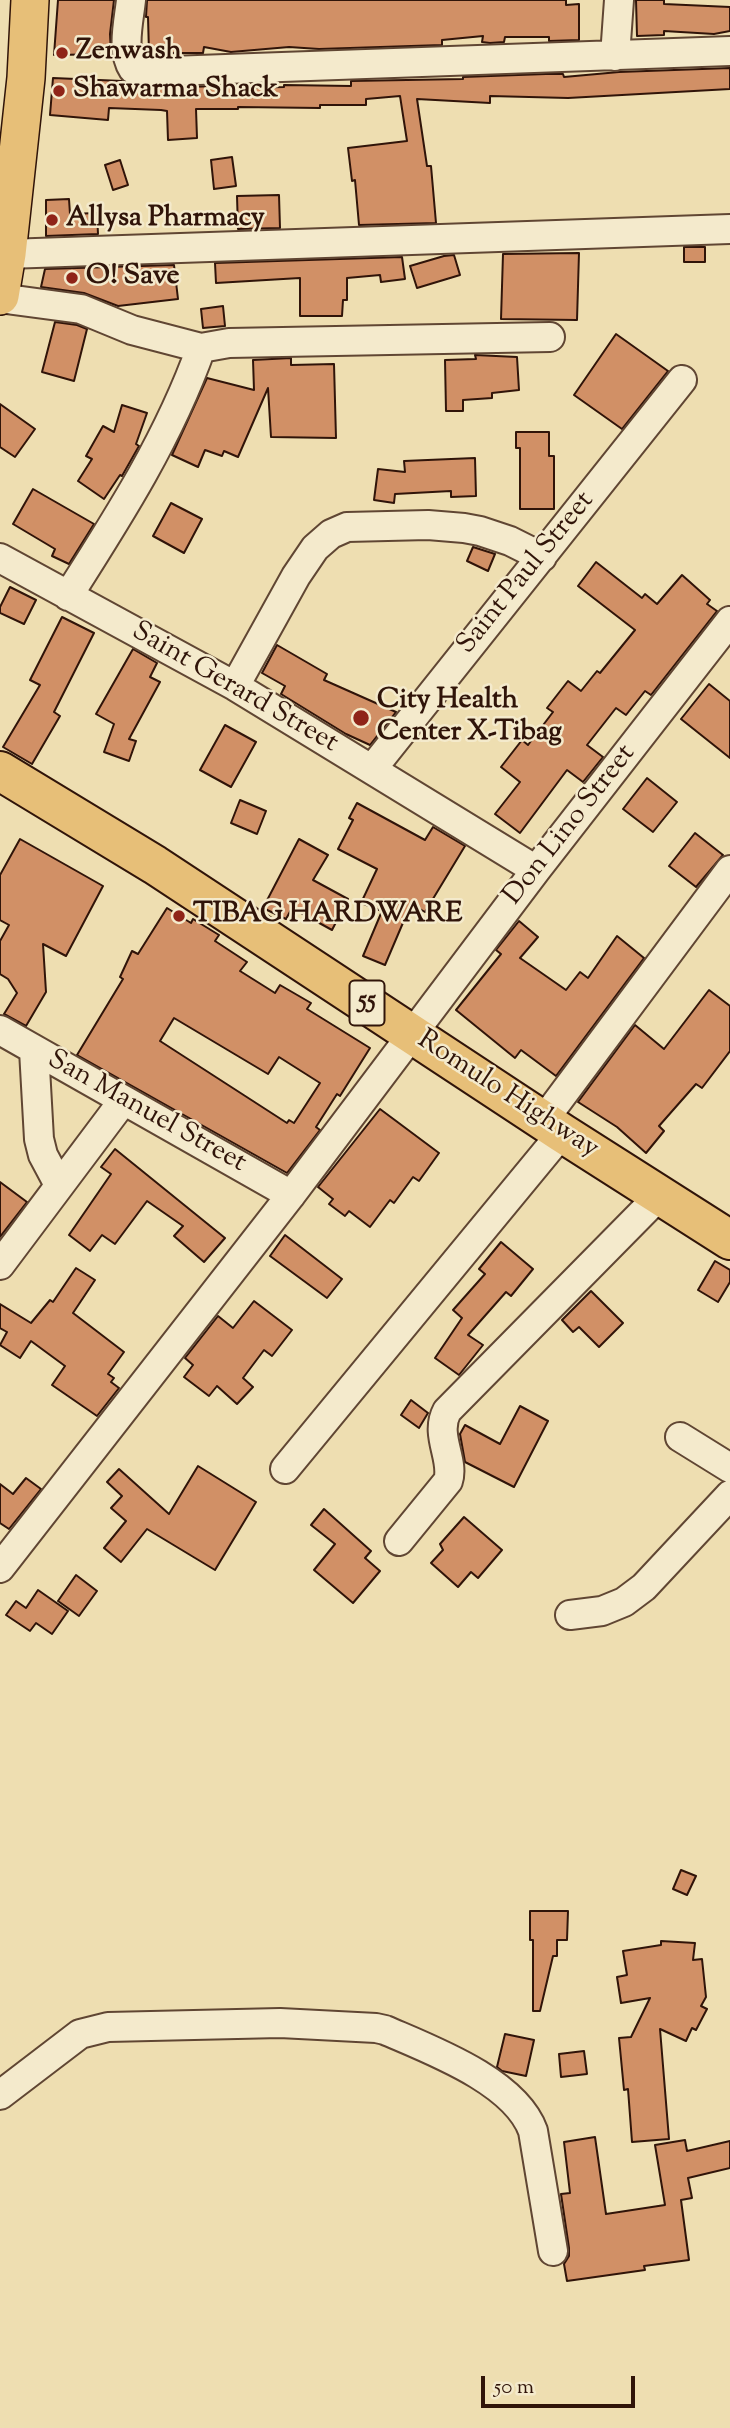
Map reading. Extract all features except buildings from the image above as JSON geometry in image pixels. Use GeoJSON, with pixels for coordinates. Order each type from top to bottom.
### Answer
{"type":"FeatureCollection","features":[{"type":"Feature","properties":{"kind":"highway","name":"Romulo Highway"},"geometry":{"type":"LineString","coordinates":[[0,771],[155,865],[552,1127],[730,1240]]}},
{"type":"Feature","properties":{"kind":"main road"},"geometry":{"type":"LineString","coordinates":[[0,297],[26,78],[30,0]]}},
{"type":"Feature","properties":{"kind":"street"},"geometry":{"type":"LineString","coordinates":[[131,0],[127,49],[129,63],[133,69],[142,72],[730,51]]}},
{"type":"Feature","properties":{"kind":"street"},"geometry":{"type":"LineString","coordinates":[[615,56],[619,0]]}},
{"type":"Feature","properties":{"kind":"street"},"geometry":{"type":"LineString","coordinates":[[7,254],[730,229]]}},
{"type":"Feature","properties":{"kind":"street"},"geometry":{"type":"LineString","coordinates":[[0,297],[82,309],[132,330],[201,348],[229,343],[550,337]]}},
{"type":"Feature","properties":{"kind":"street"},"geometry":{"type":"LineString","coordinates":[[68,596],[169,428],[201,348]]}},
{"type":"Feature","properties":{"kind":"street","name":"Saint Paul Street"},"geometry":{"type":"LineString","coordinates":[[372,769],[682,380]]}},
{"type":"Feature","properties":{"kind":"street"},"geometry":{"type":"LineString","coordinates":[[235,686],[296,576],[315,548],[331,534],[347,527],[428,525],[464,528],[510,541],[542,556]]}},
{"type":"Feature","properties":{"kind":"street","name":"Saint Gerard Street"},"geometry":{"type":"LineString","coordinates":[[0,558],[235,686],[536,870]]}},
{"type":"Feature","properties":{"kind":"street","name":"Don Lino Street"},"geometry":{"type":"LineString","coordinates":[[0,1568],[291,1195],[536,870],[730,621]]}},
{"type":"Feature","properties":{"kind":"street"},"geometry":{"type":"LineString","coordinates":[[285,1469],[552,1127],[730,870]]}},
{"type":"Feature","properties":{"kind":"street","name":"San Manuel Street"},"geometry":{"type":"LineString","coordinates":[[0,1030],[291,1195]]}},
{"type":"Feature","properties":{"kind":"street"},"geometry":{"type":"LineString","coordinates":[[34,1050],[39,1139],[43,1155],[59,1185]]}},
{"type":"Feature","properties":{"kind":"street"},"geometry":{"type":"LineString","coordinates":[[0,1265],[122,1101]]}},
{"type":"Feature","properties":{"kind":"street"},"geometry":{"type":"LineString","coordinates":[[399,1541],[448,1481],[450,1470],[445,1457],[442,1428],[447,1411],[660,1195]]}},
{"type":"Feature","properties":{"kind":"street"},"geometry":{"type":"LineString","coordinates":[[680,1437],[730,1468]]}},
{"type":"Feature","properties":{"kind":"street"},"geometry":{"type":"LineString","coordinates":[[570,1615],[602,1611],[625,1602],[644,1587],[730,1496]]}},
{"type":"Feature","properties":{"kind":"street"},"geometry":{"type":"LineString","coordinates":[[0,2095],[80,2034],[108,2027],[280,2023],[368,2027],[386,2031],[441,2056],[495,2086],[508,2096],[526,2118],[533,2131],[553,2251]]}},
{"type":"Feature","properties":{"kind":"place","name":"Zenwash"},"geometry":{"type":"Point","coordinates":[62,53]}},
{"type":"Feature","properties":{"kind":"place","name":"Shawarma Shack"},"geometry":{"type":"Point","coordinates":[59,91]}},
{"type":"Feature","properties":{"kind":"place","name":"Allysa Pharmacy"},"geometry":{"type":"Point","coordinates":[52,220]}},
{"type":"Feature","properties":{"kind":"place","name":"O! Save"},"geometry":{"type":"Point","coordinates":[72,278]}},
{"type":"Feature","properties":{"kind":"place","name":"City Health Center X-Tibag"},"geometry":{"type":"Point","coordinates":[361,718]}},
{"type":"Feature","properties":{"kind":"place","name":"TIBAG HARDWARE"},"geometry":{"type":"Point","coordinates":[179,916]}}]}
